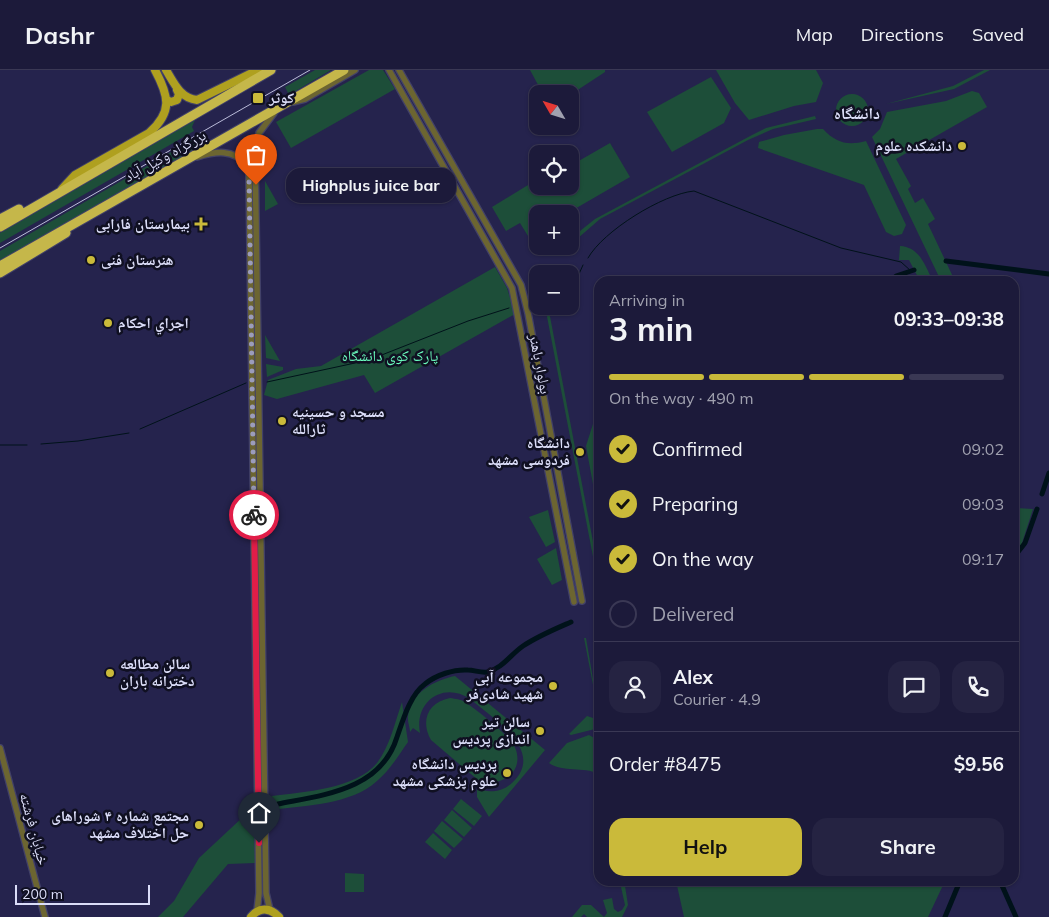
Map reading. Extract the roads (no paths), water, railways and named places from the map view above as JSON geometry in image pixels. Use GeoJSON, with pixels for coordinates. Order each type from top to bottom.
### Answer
{"type":"FeatureCollection","features":[{"type":"Feature","properties":{"kind":"highway","name":"بزرگراه وکیل آباد"},"geometry":{"type":"LineString","coordinates":[[0,227],[271,70]]}},
{"type":"Feature","properties":{"kind":"highway","name":"بزرگراه وکیل آباد"},"geometry":{"type":"LineString","coordinates":[[0,266],[344,70]]}},
{"type":"Feature","properties":{"kind":"highway"},"geometry":{"type":"LineString","coordinates":[[0,219],[32,202],[59,192]]}},
{"type":"Feature","properties":{"kind":"highway"},"geometry":{"type":"LineString","coordinates":[[0,273],[55,241],[92,212]]}},
{"type":"Feature","properties":{"kind":"main road"},"geometry":{"type":"LineString","coordinates":[[59,192],[75,175],[149,133],[158,125],[165,114],[167,100],[155,70]]}},
{"type":"Feature","properties":{"kind":"main road"},"geometry":{"type":"LineString","coordinates":[[166,70],[177,89],[179,97],[171,102],[167,100]]}},
{"type":"Feature","properties":{"kind":"main road"},"geometry":{"type":"LineString","coordinates":[[177,89],[191,99],[197,100],[258,70]]}},
{"type":"Feature","properties":{"kind":"main road"},"geometry":{"type":"LineString","coordinates":[[250,917],[257,911],[270,910],[280,917]]}},
{"type":"Feature","properties":{"kind":"street"},"geometry":{"type":"LineString","coordinates":[[257,911],[259,893],[255,609],[258,587],[255,151],[259,133],[266,122],[285,104],[305,99],[355,70]]}},
{"type":"Feature","properties":{"kind":"street","name":"بولوار باهنر"},"geometry":{"type":"LineString","coordinates":[[389,70],[512,288],[573,600],[581,598],[549,423],[521,285],[399,70]]}},
{"type":"Feature","properties":{"kind":"street"},"geometry":{"type":"LineString","coordinates":[[434,147],[441,143]]}},
{"type":"Feature","properties":{"kind":"street"},"geometry":{"type":"LineString","coordinates":[[255,151],[250,145],[244,147],[242,151],[248,165],[258,587],[262,610],[266,893],[270,910]]}},
{"type":"Feature","properties":{"kind":"street"},"geometry":{"type":"LineString","coordinates":[[183,162],[213,152],[223,151],[237,156],[248,165]]}},
{"type":"Feature","properties":{"kind":"street"},"geometry":{"type":"LineString","coordinates":[[539,425],[549,423]]}},
{"type":"Feature","properties":{"kind":"street"},"geometry":{"type":"LineString","coordinates":[[255,609],[262,610]]}},
{"type":"Feature","properties":{"kind":"street","name":"خیابان فرشته"},"geometry":{"type":"LineString","coordinates":[[0,748],[45,917]]}},
{"type":"Feature","properties":{"kind":"waterway"},"geometry":{"type":"LineString","coordinates":[[588,258],[607,237],[635,216],[666,199],[694,191],[841,248],[901,262],[911,271]]}},
{"type":"Feature","properties":{"kind":"waterway"},"geometry":{"type":"LineString","coordinates":[[946,261],[1049,274]]}},
{"type":"Feature","properties":{"kind":"waterway"},"geometry":{"type":"LineString","coordinates":[[579,274],[583,265]]}},
{"type":"Feature","properties":{"kind":"waterway"},"geometry":{"type":"LineString","coordinates":[[896,276],[914,270]]}},
{"type":"Feature","properties":{"kind":"waterway"},"geometry":{"type":"LineString","coordinates":[[267,382],[369,360],[468,321],[509,308]]}},
{"type":"Feature","properties":{"kind":"waterway"},"geometry":{"type":"LineString","coordinates":[[140,429],[246,383]]}},
{"type":"Feature","properties":{"kind":"waterway"},"geometry":{"type":"LineString","coordinates":[[41,444],[78,441],[129,433]]}},
{"type":"Feature","properties":{"kind":"waterway"},"geometry":{"type":"LineString","coordinates":[[0,445],[27,445]]}},
{"type":"Feature","properties":{"kind":"waterway"},"geometry":{"type":"LineString","coordinates":[[1042,494],[1049,473]]}},
{"type":"Feature","properties":{"kind":"waterway"},"geometry":{"type":"LineString","coordinates":[[1019,551],[1025,543],[1037,509]]}},
{"type":"Feature","properties":{"kind":"waterway"},"geometry":{"type":"LineString","coordinates":[[278,804],[331,793],[364,779],[378,769],[389,755],[411,701],[429,681],[440,675],[457,670],[485,672],[497,668],[529,642],[571,622]]}},
{"type":"Feature","properties":{"kind":"waterway"},"geometry":{"type":"LineString","coordinates":[[945,917],[958,886]]}},
{"type":"Feature","properties":{"kind":"waterway"},"geometry":{"type":"LineString","coordinates":[[1002,886],[1016,917]]}},
{"type":"Feature","properties":{"kind":"tram line"},"geometry":{"type":"LineString","coordinates":[[0,248],[310,70]]}},
{"type":"Feature","properties":{"kind":"place","name":"کوثر"},"geometry":{"type":"Point","coordinates":[258,98]}},
{"type":"Feature","properties":{"kind":"place","name":"دانشکده علوم"},"geometry":{"type":"Point","coordinates":[962,146]}},
{"type":"Feature","properties":{"kind":"place","name":"Highplus juice bar"},"geometry":{"type":"Point","coordinates":[256,185]}},
{"type":"Feature","properties":{"kind":"place","name":"بیمارستان فارابی"},"geometry":{"type":"Point","coordinates":[201,224]}},
{"type":"Feature","properties":{"kind":"place","name":"هنرستان فنی"},"geometry":{"type":"Point","coordinates":[91,260]}},
{"type":"Feature","properties":{"kind":"place","name":"اجراي احكام"},"geometry":{"type":"Point","coordinates":[108,323]}},
{"type":"Feature","properties":{"kind":"place","name":"مسجد و حسینیه ثارالله"},"geometry":{"type":"Point","coordinates":[282,421]}},
{"type":"Feature","properties":{"kind":"place","name":"دانشگاه فردوسی مشهد"},"geometry":{"type":"Point","coordinates":[580,452]}},
{"type":"Feature","properties":{"kind":"place","name":"سالن مطالعه دخترانه باران"},"geometry":{"type":"Point","coordinates":[110,673]}},
{"type":"Feature","properties":{"kind":"place","name":"مجموعه آبی شهید شادی‌فر"},"geometry":{"type":"Point","coordinates":[553,686]}},
{"type":"Feature","properties":{"kind":"place","name":"سالن تیر اندازی پردیس"},"geometry":{"type":"Point","coordinates":[540,731]}},
{"type":"Feature","properties":{"kind":"place","name":"پردیس دانشگاه علوم پزشکی مشهد"},"geometry":{"type":"Point","coordinates":[507,773]}},
{"type":"Feature","properties":{"kind":"place","name":"مجتمع شماره ۴ شوراهای حل اختلاف مشهد"},"geometry":{"type":"Point","coordinates":[199,825]}},
{"type":"Feature","properties":{"kind":"district","name":"دانشگاه"},"geometry":{"type":"Point","coordinates":[857,113]}},
{"type":"Feature","properties":{"kind":"park label","name":"پارک کوی دانشگاه"},"geometry":{"type":"Point","coordinates":[390,356]}}]}
